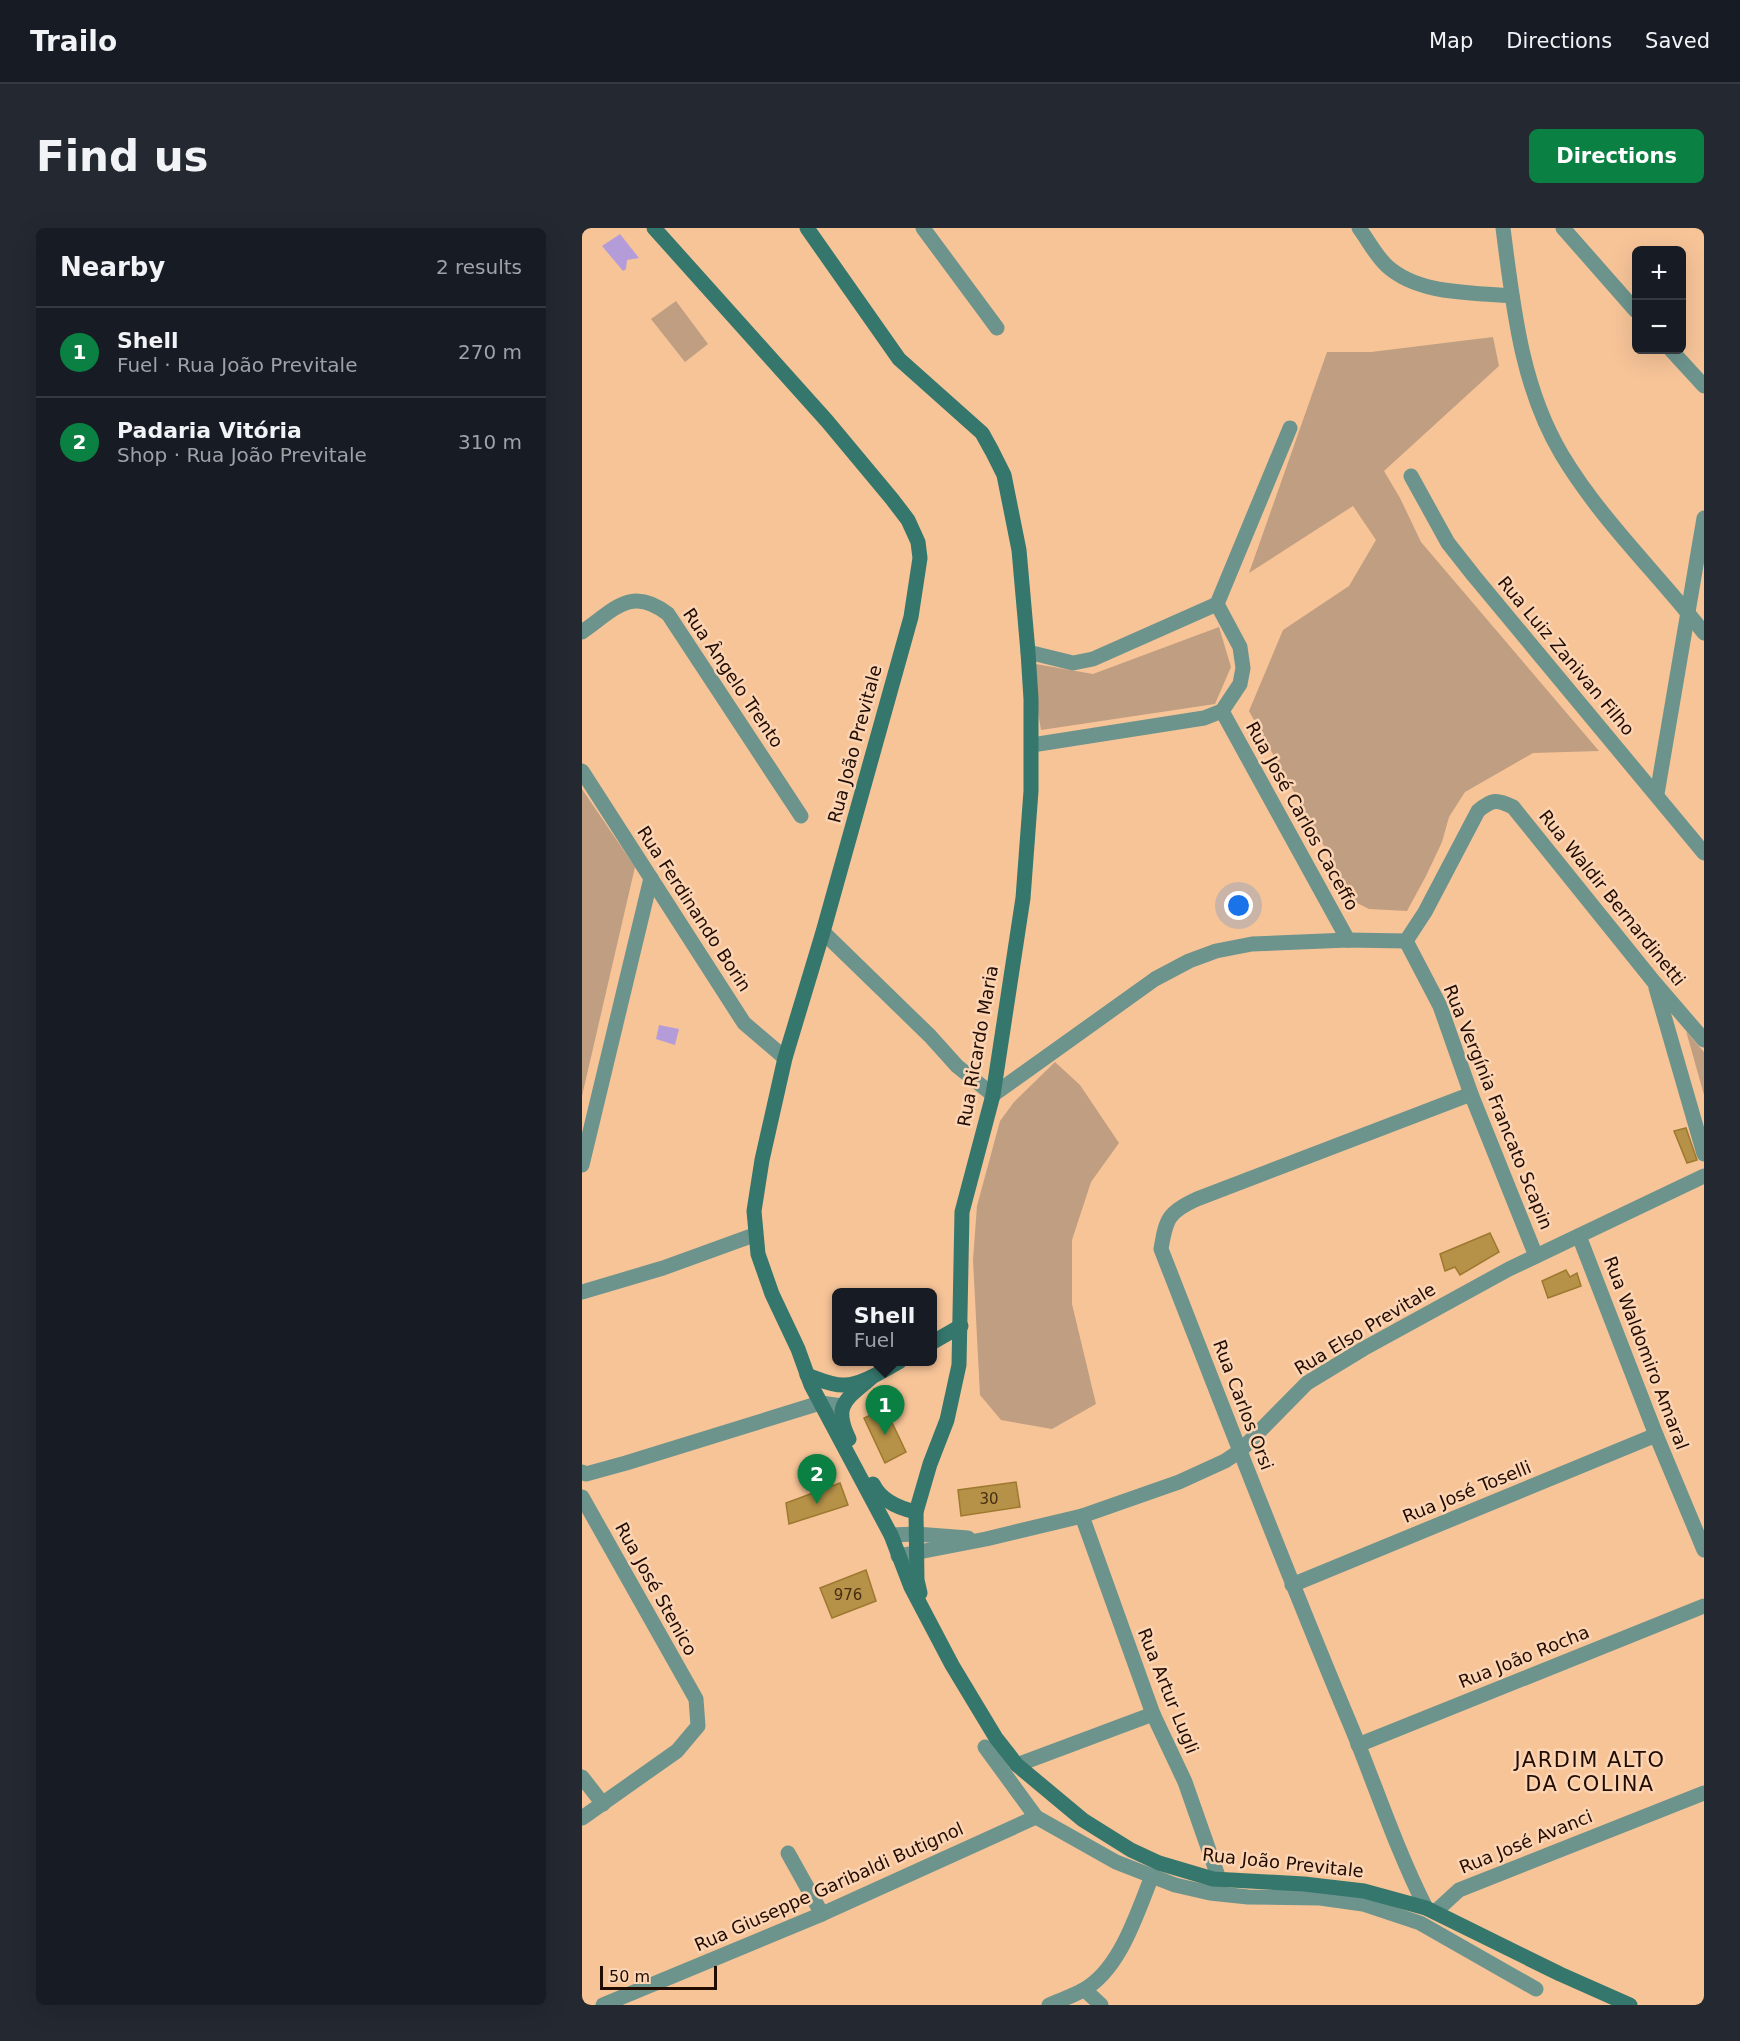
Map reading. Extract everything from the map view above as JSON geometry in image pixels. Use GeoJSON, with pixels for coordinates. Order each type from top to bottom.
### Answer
{"type":"FeatureCollection","features":[{"type":"Feature","properties":{"kind":"main road","name":"Rua João Previtale"},"geometry":{"type":"LineString","coordinates":[[654,228],[819,412],[908,520],[918,542],[919,565],[911,617],[823,932],[785,1058],[762,1160],[754,1211],[754,1235],[772,1294],[798,1349],[807,1375],[891,1535],[911,1587],[952,1665],[996,1738],[1017,1765],[1083,1820],[1131,1850],[1159,1863],[1219,1880],[1304,1884],[1364,1891],[1431,1910],[1560,1974],[1630,2005]]}},
{"type":"Feature","properties":{"kind":"main road","name":"Rua Ricardo Maria"},"geometry":{"type":"LineString","coordinates":[[807,228],[899,359],[982,433],[1004,475],[1019,550],[1028,652],[1032,745],[1023,898],[993,1095],[962,1212],[959,1365],[947,1420],[930,1464],[916,1512]]}},
{"type":"Feature","properties":{"kind":"main road"},"geometry":{"type":"LineString","coordinates":[[937,1340],[961,1326]]}},
{"type":"Feature","properties":{"kind":"main road"},"geometry":{"type":"LineString","coordinates":[[807,1375],[846,1386],[872,1377],[892,1366]]}},
{"type":"Feature","properties":{"kind":"main road"},"geometry":{"type":"LineString","coordinates":[[872,1377],[843,1406],[840,1417],[842,1424],[874,1488],[894,1505],[916,1512]]}},
{"type":"Feature","properties":{"kind":"main road","name":"Rua João Previtale"},"geometry":{"type":"LineString","coordinates":[[916,1512],[917,1580],[922,1606]]}},
{"type":"Feature","properties":{"kind":"street"},"geometry":{"type":"LineString","coordinates":[[923,228],[997,328]]}},
{"type":"Feature","properties":{"kind":"street"},"geometry":{"type":"LineString","coordinates":[[1359,228],[1387,266],[1411,280],[1429,288],[1512,296]]}},
{"type":"Feature","properties":{"kind":"street"},"geometry":{"type":"LineString","coordinates":[[1503,228],[1512,296],[1527,372],[1546,423],[1562,455],[1610,520],[1704,633]]}},
{"type":"Feature","properties":{"kind":"street"},"geometry":{"type":"LineString","coordinates":[[1563,228],[1632,306]]}},
{"type":"Feature","properties":{"kind":"street"},"geometry":{"type":"LineString","coordinates":[[1675,354],[1704,386]]}},
{"type":"Feature","properties":{"kind":"street"},"geometry":{"type":"LineString","coordinates":[[1028,652],[1073,663],[1093,659],[1217,604],[1290,428]]}},
{"type":"Feature","properties":{"kind":"street","name":"Rua Luiz Zanivan Filho"},"geometry":{"type":"LineString","coordinates":[[1411,476],[1448,543],[1467,568],[1704,853]]}},
{"type":"Feature","properties":{"kind":"street"},"geometry":{"type":"LineString","coordinates":[[1657,794],[1704,518]]}},
{"type":"Feature","properties":{"kind":"street","name":"Rua Ângelo Trento"},"geometry":{"type":"LineString","coordinates":[[582,632],[625,602],[642,599],[655,604],[668,614],[801,816]]}},
{"type":"Feature","properties":{"kind":"street"},"geometry":{"type":"LineString","coordinates":[[1032,745],[1204,718],[1222,711],[1240,684],[1243,668],[1240,647],[1217,604]]}},
{"type":"Feature","properties":{"kind":"street","name":"Rua José Carlos Caceffo"},"geometry":{"type":"LineString","coordinates":[[1222,711],[1348,940]]}},
{"type":"Feature","properties":{"kind":"street","name":"Rua Ferdinando Borin"},"geometry":{"type":"LineString","coordinates":[[582,771],[744,1023],[785,1058]]}},
{"type":"Feature","properties":{"kind":"street","name":"Rua Waldir Bernardinetti"},"geometry":{"type":"LineString","coordinates":[[1406,941],[1425,912],[1478,812],[1488,803],[1500,801],[1513,807],[1654,982],[1704,1040]]}},
{"type":"Feature","properties":{"kind":"street"},"geometry":{"type":"LineString","coordinates":[[582,1165],[651,878]]}},
{"type":"Feature","properties":{"kind":"street"},"geometry":{"type":"LineString","coordinates":[[823,932],[930,1036],[957,1066],[993,1095],[1155,979],[1189,961],[1216,951],[1252,944],[1348,940],[1406,941]]}},
{"type":"Feature","properties":{"kind":"street","name":"Rua Vergínia Francato Scapin"},"geometry":{"type":"LineString","coordinates":[[1406,941],[1440,1006],[1471,1094],[1536,1256]]}},
{"type":"Feature","properties":{"kind":"street"},"geometry":{"type":"LineString","coordinates":[[1654,982],[1704,1154]]}},
{"type":"Feature","properties":{"kind":"street","name":"Rua Carlos Orsi"},"geometry":{"type":"LineString","coordinates":[[1431,1910],[1407,1871],[1161,1249],[1165,1224],[1178,1208],[1471,1094]]}},
{"type":"Feature","properties":{"kind":"street","name":"Rua Elso Previtale"},"geometry":{"type":"LineString","coordinates":[[918,1554],[1082,1516],[1179,1482],[1225,1461],[1240,1451],[1307,1383],[1363,1349],[1536,1256],[1704,1176]]}},
{"type":"Feature","properties":{"kind":"street"},"geometry":{"type":"LineString","coordinates":[[582,1292],[663,1268],[754,1235]]}},
{"type":"Feature","properties":{"kind":"street","name":"Rua Waldomiro Amaral"},"geometry":{"type":"LineString","coordinates":[[1579,1236],[1656,1435],[1704,1550]]}},
{"type":"Feature","properties":{"kind":"street"},"geometry":{"type":"LineString","coordinates":[[582,1472],[586,1474],[626,1463],[820,1403],[843,1406]]}},
{"type":"Feature","properties":{"kind":"street","name":"Rua José Toselli"},"geometry":{"type":"LineString","coordinates":[[1292,1585],[1656,1435]]}},
{"type":"Feature","properties":{"kind":"street","name":"Rua José Stenico"},"geometry":{"type":"LineString","coordinates":[[582,1497],[696,1699],[698,1726],[677,1751],[603,1804]]}},
{"type":"Feature","properties":{"kind":"street","name":"Rua Artur Lugli"},"geometry":{"type":"LineString","coordinates":[[1082,1516],[1153,1714],[1185,1782],[1219,1880]]}},
{"type":"Feature","properties":{"kind":"street"},"geometry":{"type":"LineString","coordinates":[[891,1535],[916,1533]]}},
{"type":"Feature","properties":{"kind":"street","name":"Rua Elso Previtale"},"geometry":{"type":"LineString","coordinates":[[916,1533],[986,1539]]}},
{"type":"Feature","properties":{"kind":"street"},"geometry":{"type":"LineString","coordinates":[[898,1556],[918,1554]]}},
{"type":"Feature","properties":{"kind":"street","name":"Rua João Rocha"},"geometry":{"type":"LineString","coordinates":[[1358,1745],[1704,1605]]}},
{"type":"Feature","properties":{"kind":"street"},"geometry":{"type":"LineString","coordinates":[[1017,1765],[1153,1714]]}},
{"type":"Feature","properties":{"kind":"street","name":"Rua João Previtale"},"geometry":{"type":"LineString","coordinates":[[985,1747],[1036,1817],[1116,1862],[1175,1885],[1210,1893],[1248,1897],[1320,1898],[1363,1905],[1420,1923],[1536,1989]]}},
{"type":"Feature","properties":{"kind":"street"},"geometry":{"type":"LineString","coordinates":[[582,1777],[603,1804],[582,1818]]}},
{"type":"Feature","properties":{"kind":"street","name":"Rua José Avanci"},"geometry":{"type":"LineString","coordinates":[[1431,1910],[1459,1890],[1704,1793]]}},
{"type":"Feature","properties":{"kind":"street","name":"Rua Giuseppe Garibaldi Butignol"},"geometry":{"type":"LineString","coordinates":[[603,2005],[822,1914],[1036,1817]]}},
{"type":"Feature","properties":{"kind":"street"},"geometry":{"type":"LineString","coordinates":[[788,1853],[822,1914]]}},
{"type":"Feature","properties":{"kind":"street"},"geometry":{"type":"LineString","coordinates":[[1049,2005],[1085,1990],[1104,1974],[1115,1960],[1152,1876]]}},
{"type":"Feature","properties":{"kind":"street"},"geometry":{"type":"LineString","coordinates":[[1085,1990],[1101,2005]]}},
{"type":"Feature","properties":{"kind":"shaded area"},"geometry":{"type":"Polygon","coordinates":[[[620,234],[639,258],[627,260],[626,269],[623,271],[602,246],[620,234]]]}},
{"type":"Feature","properties":{"kind":"shaded area"},"geometry":{"type":"Polygon","coordinates":[[[676,301],[708,344],[685,362],[651,319],[676,301]]]}},
{"type":"Feature","properties":{"kind":"shaded area"},"geometry":{"type":"Polygon","coordinates":[[[1493,337],[1499,366],[1384,471],[1421,542],[1599,751],[1533,753],[1465,792],[1449,817],[1442,842],[1407,911],[1369,909],[1355,902],[1249,711],[1283,630],[1349,586],[1376,540],[1353,506],[1249,573],[1327,352],[1371,352],[1493,337]]]}},
{"type":"Feature","properties":{"kind":"shaded area"},"geometry":{"type":"Polygon","coordinates":[[[1219,627],[1231,667],[1215,704],[1041,730],[1030,663],[1093,674],[1219,627]]]}},
{"type":"Feature","properties":{"kind":"shaded area"},"geometry":{"type":"Polygon","coordinates":[[[582,789],[635,867],[582,1096],[582,789]]]}},
{"type":"Feature","properties":{"kind":"shaded area"},"geometry":{"type":"Polygon","coordinates":[[[659,1025],[679,1029],[675,1045],[656,1039],[659,1025]]]}},
{"type":"Feature","properties":{"kind":"shaded area"},"geometry":{"type":"Polygon","coordinates":[[[1686,1031],[1704,1052],[1704,1095],[1686,1031]]]}},
{"type":"Feature","properties":{"kind":"shaded area"},"geometry":{"type":"Polygon","coordinates":[[[1055,1062],[1080,1085],[1119,1143],[1091,1182],[1072,1240],[1072,1304],[1096,1404],[1052,1429],[1001,1420],[980,1395],[973,1260],[977,1206],[1000,1121],[1014,1102],[1055,1062]]]}},
{"type":"Feature","properties":{"kind":"building"},"geometry":{"type":"Polygon","coordinates":[[[1686,1128],[1697,1160],[1687,1163],[1674,1131],[1686,1128]]]}},
{"type":"Feature","properties":{"kind":"building"},"geometry":{"type":"Polygon","coordinates":[[[1490,1233],[1499,1252],[1460,1275],[1455,1267],[1445,1271],[1440,1254],[1490,1233]]]}},
{"type":"Feature","properties":{"kind":"building"},"geometry":{"type":"Polygon","coordinates":[[[1566,1270],[1570,1277],[1577,1273],[1581,1286],[1548,1298],[1542,1281],[1566,1270]]]}},
{"type":"Feature","properties":{"kind":"building"},"geometry":{"type":"Polygon","coordinates":[[[885,1408],[906,1452],[885,1463],[864,1418],[885,1408]]]}},
{"type":"Feature","properties":{"kind":"building"},"geometry":{"type":"Polygon","coordinates":[[[1016,1482],[1020,1507],[961,1516],[958,1490],[1016,1482]]]}},
{"type":"Feature","properties":{"kind":"building"},"geometry":{"type":"Polygon","coordinates":[[[840,1483],[848,1505],[789,1524],[786,1503],[840,1483]]]}},
{"type":"Feature","properties":{"kind":"building"},"geometry":{"type":"Polygon","coordinates":[[[866,1570],[876,1601],[832,1618],[820,1588],[866,1570]]]}},
{"type":"Feature","properties":{"kind":"place","name":"Shell"},"geometry":{"type":"Point","coordinates":[885,1435]}},
{"type":"Feature","properties":{"kind":"place","name":"Padaria Vitória"},"geometry":{"type":"Point","coordinates":[817,1504]}},
{"type":"Feature","properties":{"kind":"district","name":"JARDIM ALTO DA COLINA"},"geometry":{"type":"Point","coordinates":[1590,1772]}}]}
